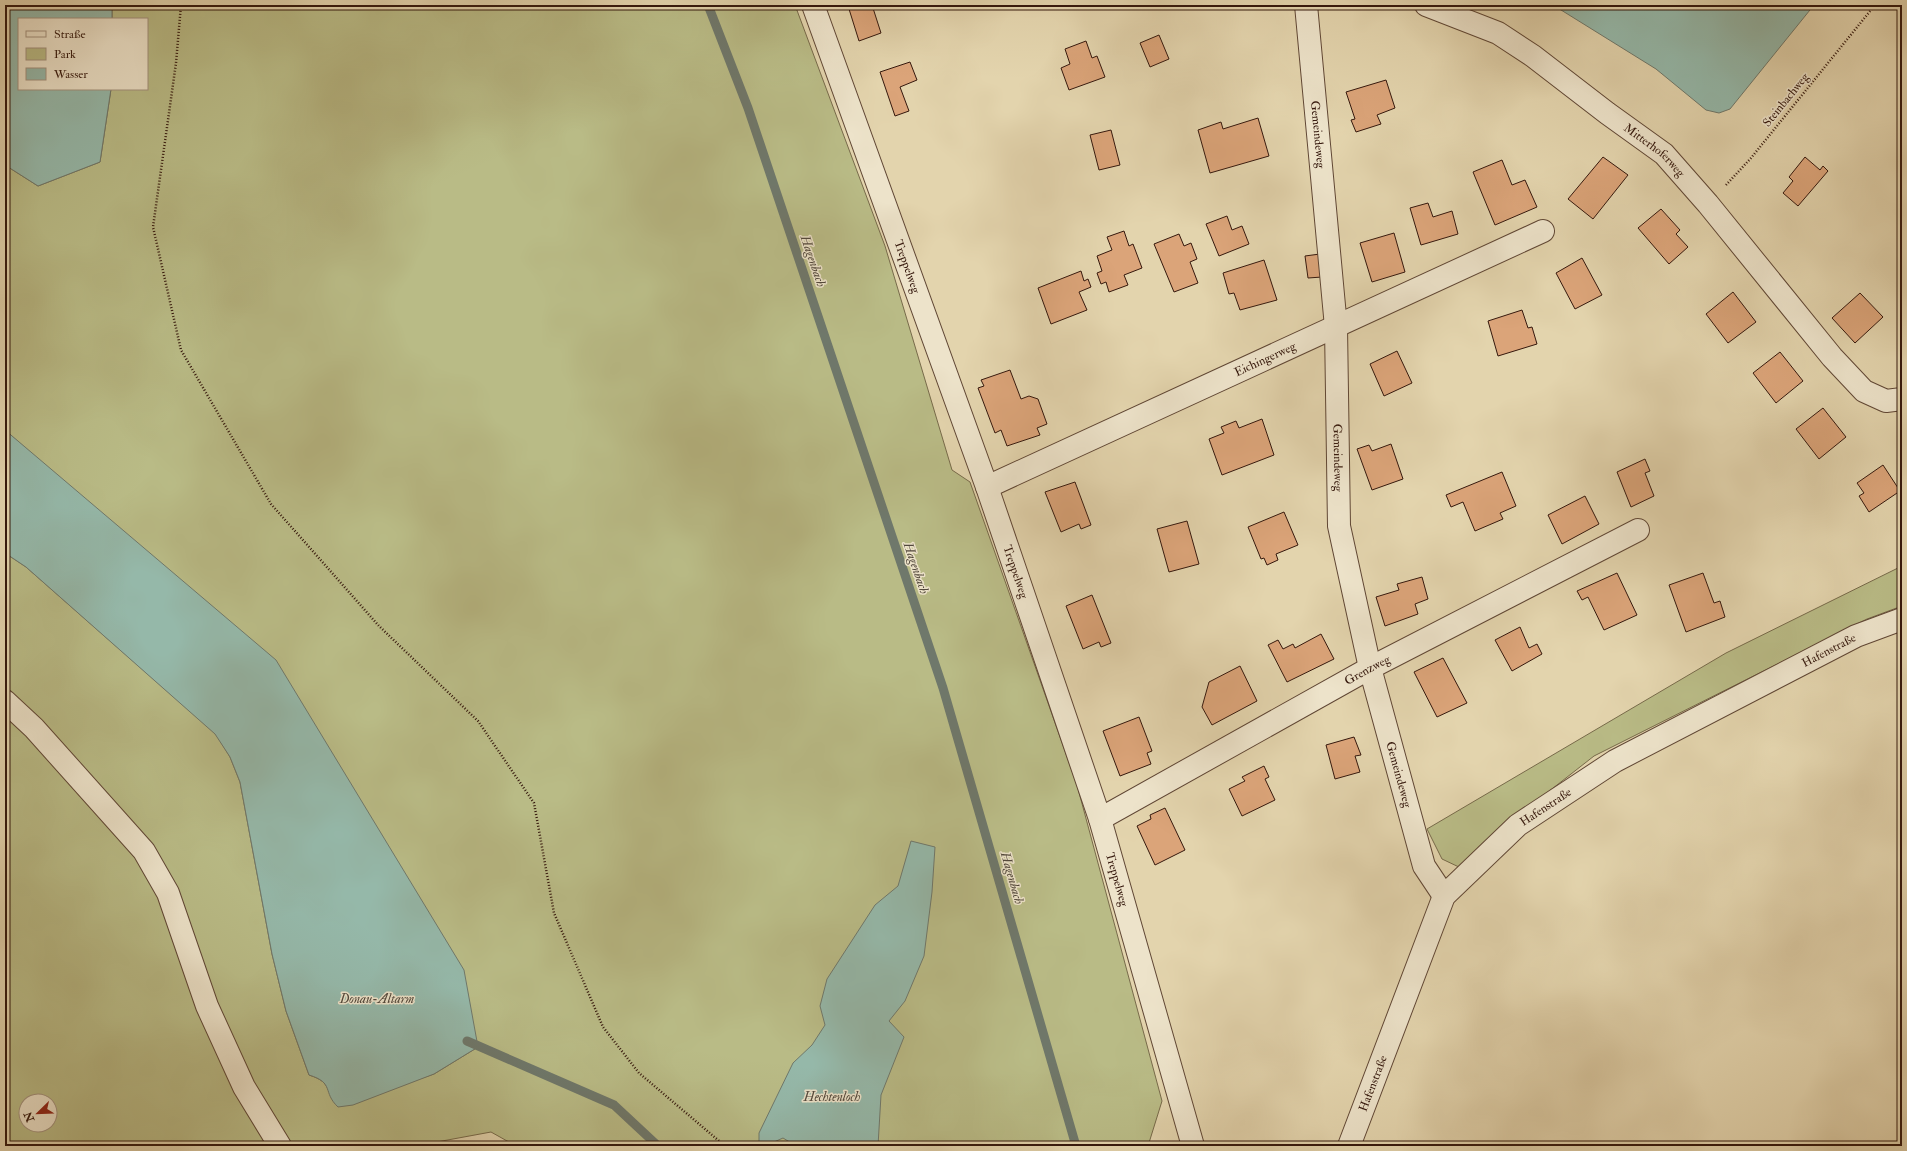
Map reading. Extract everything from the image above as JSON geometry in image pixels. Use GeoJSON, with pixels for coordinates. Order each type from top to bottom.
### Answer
{"type":"FeatureCollection","features":[{"type":"Feature","properties":{"kind":"street","name":"Treppelweg"},"geometry":{"type":"LineString","coordinates":[[813,5],[987,487],[1100,819],[1193,1146]]}},
{"type":"Feature","properties":{"kind":"street","name":"Gemeindeweg"},"geometry":{"type":"LineString","coordinates":[[1306,5],[1336,327],[1339,526],[1370,668],[1424,866],[1444,896]]}},
{"type":"Feature","properties":{"kind":"street","name":"Mitterhoferweg"},"geometry":{"type":"LineString","coordinates":[[1426,5],[1498,33],[1533,56],[1607,114],[1664,154],[1708,204],[1832,357],[1864,391],[1886,401],[1902,399]]}},
{"type":"Feature","properties":{"kind":"street","name":"Eichingerweg"},"geometry":{"type":"LineString","coordinates":[[987,487],[1543,232]]}},
{"type":"Feature","properties":{"kind":"street","name":"Grenzweg"},"geometry":{"type":"LineString","coordinates":[[1100,819],[1370,668],[1638,530]]}},
{"type":"Feature","properties":{"kind":"street","name":"Hafenstraße"},"geometry":{"type":"LineString","coordinates":[[1349,1146],[1444,896],[1518,825],[1615,761],[1856,636],[1902,619]]}},
{"type":"Feature","properties":{"kind":"street"},"geometry":{"type":"LineString","coordinates":[[5,701],[34,728],[144,851],[168,893],[207,1006],[244,1087],[280,1146]]}},
{"type":"Feature","properties":{"kind":"path"},"geometry":{"type":"LineString","coordinates":[[182,5],[176,63],[153,227],[181,350],[271,504],[379,626],[478,721],[534,804],[554,913],[603,1028],[639,1073],[725,1146]]}},
{"type":"Feature","properties":{"kind":"path","name":"Steinbachweg"},"geometry":{"type":"LineString","coordinates":[[1708,204],[1751,158],[1875,5]]}},
{"type":"Feature","properties":{"kind":"green space"},"geometry":{"type":"Polygon","coordinates":[[[112,5],[795,5],[885,246],[952,470],[970,482],[1077,785],[1162,1101],[1148,1146],[516,1146],[491,1132],[415,1146],[5,1146],[5,553],[26,567],[216,734],[230,757],[240,782],[272,954],[286,1011],[309,1075],[322,1082],[327,1087],[330,1094],[396,1087],[434,1074],[478,1047],[33,455],[5,430],[5,165],[38,186],[100,162],[111,90],[148,90],[148,18],[112,18],[112,5]]]}},
{"type":"Feature","properties":{"kind":"green space"},"geometry":{"type":"Polygon","coordinates":[[[1902,566],[1902,606],[1867,619],[1594,756],[1506,825],[1461,868],[1442,859],[1427,829],[1726,653],[1902,566]]]}},
{"type":"Feature","properties":{"kind":"water"},"geometry":{"type":"Polygon","coordinates":[[[5,5],[112,5],[112,18],[18,18],[18,90],[111,90],[100,162],[38,186],[5,165],[5,5]]]}},
{"type":"Feature","properties":{"kind":"water"},"geometry":{"type":"Polygon","coordinates":[[[1553,5],[1814,5],[1730,109],[1719,113],[1706,110],[1656,69],[1553,5]]]}},
{"type":"Feature","properties":{"kind":"water","name":"Donau-Altarm"},"geometry":{"type":"Polygon","coordinates":[[[5,430],[276,660],[464,970],[478,1047],[434,1074],[353,1105],[338,1107],[333,1102],[322,1081],[309,1075],[286,1011],[272,954],[240,782],[230,757],[215,734],[26,567],[5,553],[5,430]]]}},
{"type":"Feature","properties":{"kind":"water","name":"Hechtenloch"},"geometry":{"type":"Polygon","coordinates":[[[911,841],[935,847],[932,892],[924,956],[905,1001],[889,1021],[904,1037],[881,1095],[878,1146],[793,1146],[793,1144],[783,1138],[759,1146],[759,1133],[793,1063],[812,1045],[825,1025],[820,1006],[827,979],[875,905],[898,886],[911,841]]]}},
{"type":"Feature","properties":{"kind":"building"},"geometry":{"type":"Polygon","coordinates":[[[859,5],[872,5],[881,33],[859,41],[849,9],[859,5]]]}},
{"type":"Feature","properties":{"kind":"building"},"geometry":{"type":"Polygon","coordinates":[[[1159,35],[1169,59],[1150,67],[1140,43],[1159,35]]]}},
{"type":"Feature","properties":{"kind":"building"},"geometry":{"type":"Polygon","coordinates":[[[1086,41],[1092,58],[1097,56],[1105,77],[1069,90],[1061,68],[1070,64],[1065,49],[1086,41]]]}},
{"type":"Feature","properties":{"kind":"building"},"geometry":{"type":"Polygon","coordinates":[[[1902,43],[1902,52],[1897,48],[1902,43]]]}},
{"type":"Feature","properties":{"kind":"building"},"geometry":{"type":"Polygon","coordinates":[[[910,62],[917,80],[900,87],[909,111],[895,116],[880,72],[910,62]]]}},
{"type":"Feature","properties":{"kind":"building"},"geometry":{"type":"Polygon","coordinates":[[[1386,80],[1395,108],[1377,115],[1381,124],[1356,132],[1351,120],[1355,119],[1346,92],[1386,80]]]}},
{"type":"Feature","properties":{"kind":"building"},"geometry":{"type":"Polygon","coordinates":[[[1258,118],[1269,156],[1210,173],[1198,130],[1221,122],[1223,129],[1258,118]]]}},
{"type":"Feature","properties":{"kind":"building"},"geometry":{"type":"Polygon","coordinates":[[[1111,130],[1120,165],[1099,170],[1090,135],[1111,130]]]}},
{"type":"Feature","properties":{"kind":"building"},"geometry":{"type":"Polygon","coordinates":[[[1603,157],[1628,175],[1593,219],[1568,199],[1603,157]]]}},
{"type":"Feature","properties":{"kind":"building"},"geometry":{"type":"Polygon","coordinates":[[[1805,157],[1820,170],[1823,166],[1828,171],[1798,206],[1783,193],[1793,181],[1789,177],[1805,157]]]}},
{"type":"Feature","properties":{"kind":"building"},"geometry":{"type":"Polygon","coordinates":[[[1502,160],[1512,185],[1525,180],[1537,207],[1495,225],[1473,172],[1502,160]]]}},
{"type":"Feature","properties":{"kind":"building"},"geometry":{"type":"Polygon","coordinates":[[[1428,203],[1433,217],[1452,211],[1458,234],[1421,245],[1410,208],[1428,203]]]}},
{"type":"Feature","properties":{"kind":"building"},"geometry":{"type":"Polygon","coordinates":[[[1661,209],[1680,230],[1676,234],[1688,247],[1669,264],[1638,228],[1661,209]]]}},
{"type":"Feature","properties":{"kind":"building"},"geometry":{"type":"Polygon","coordinates":[[[1227,216],[1232,230],[1242,226],[1249,244],[1219,256],[1206,224],[1227,216]]]}},
{"type":"Feature","properties":{"kind":"building"},"geometry":{"type":"Polygon","coordinates":[[[1124,231],[1129,246],[1133,244],[1142,268],[1124,275],[1128,285],[1109,292],[1106,282],[1101,284],[1097,273],[1102,271],[1097,256],[1112,250],[1107,237],[1124,231]]]}},
{"type":"Feature","properties":{"kind":"building"},"geometry":{"type":"Polygon","coordinates":[[[1394,233],[1405,272],[1372,282],[1360,243],[1394,233]]]}},
{"type":"Feature","properties":{"kind":"building"},"geometry":{"type":"Polygon","coordinates":[[[1179,234],[1184,246],[1191,243],[1197,259],[1190,262],[1198,283],[1174,292],[1154,244],[1179,234]]]}},
{"type":"Feature","properties":{"kind":"building"},"geometry":{"type":"Polygon","coordinates":[[[1320,254],[1322,277],[1308,278],[1305,256],[1320,254]]]}},
{"type":"Feature","properties":{"kind":"building"},"geometry":{"type":"Polygon","coordinates":[[[1582,258],[1602,295],[1575,309],[1556,273],[1582,258]]]}},
{"type":"Feature","properties":{"kind":"building"},"geometry":{"type":"Polygon","coordinates":[[[1264,260],[1277,300],[1240,310],[1234,293],[1229,294],[1223,273],[1264,260]]]}},
{"type":"Feature","properties":{"kind":"building"},"geometry":{"type":"Polygon","coordinates":[[[1081,271],[1084,281],[1088,279],[1091,287],[1079,292],[1087,310],[1051,324],[1038,288],[1081,271]]]}},
{"type":"Feature","properties":{"kind":"building"},"geometry":{"type":"Polygon","coordinates":[[[1733,292],[1756,322],[1728,343],[1706,314],[1733,292]]]}},
{"type":"Feature","properties":{"kind":"building"},"geometry":{"type":"Polygon","coordinates":[[[1860,293],[1883,317],[1855,343],[1832,318],[1860,293]]]}},
{"type":"Feature","properties":{"kind":"building"},"geometry":{"type":"Polygon","coordinates":[[[1522,310],[1528,328],[1532,327],[1537,344],[1498,356],[1488,321],[1522,310]]]}},
{"type":"Feature","properties":{"kind":"building"},"geometry":{"type":"Polygon","coordinates":[[[1397,351],[1412,383],[1384,396],[1370,364],[1397,351]]]}},
{"type":"Feature","properties":{"kind":"building"},"geometry":{"type":"Polygon","coordinates":[[[1780,352],[1803,381],[1776,403],[1753,373],[1780,352]]]}},
{"type":"Feature","properties":{"kind":"building"},"geometry":{"type":"Polygon","coordinates":[[[1010,370],[1021,399],[1029,396],[1038,399],[1047,424],[1037,428],[1040,435],[1007,446],[1001,430],[995,433],[978,388],[984,386],[981,380],[1010,370]]]}},
{"type":"Feature","properties":{"kind":"building"},"geometry":{"type":"Polygon","coordinates":[[[1823,408],[1846,437],[1819,459],[1796,429],[1823,408]]]}},
{"type":"Feature","properties":{"kind":"building"},"geometry":{"type":"Polygon","coordinates":[[[1262,419],[1274,455],[1222,475],[1209,439],[1224,433],[1221,427],[1236,421],[1239,428],[1262,419]]]}},
{"type":"Feature","properties":{"kind":"building"},"geometry":{"type":"Polygon","coordinates":[[[1391,444],[1403,479],[1372,490],[1357,449],[1369,445],[1372,451],[1391,444]]]}},
{"type":"Feature","properties":{"kind":"building"},"geometry":{"type":"Polygon","coordinates":[[[1645,459],[1650,471],[1645,473],[1654,496],[1631,507],[1617,472],[1645,459]]]}},
{"type":"Feature","properties":{"kind":"building"},"geometry":{"type":"Polygon","coordinates":[[[1883,465],[1900,491],[1869,512],[1859,496],[1864,493],[1857,483],[1883,465]]]}},
{"type":"Feature","properties":{"kind":"building"},"geometry":{"type":"Polygon","coordinates":[[[1502,472],[1516,506],[1500,513],[1503,519],[1475,531],[1463,502],[1451,507],[1446,495],[1502,472]]]}},
{"type":"Feature","properties":{"kind":"building"},"geometry":{"type":"Polygon","coordinates":[[[1075,482],[1091,525],[1081,529],[1079,524],[1061,532],[1045,492],[1075,482]]]}},
{"type":"Feature","properties":{"kind":"building"},"geometry":{"type":"Polygon","coordinates":[[[1585,496],[1599,524],[1562,544],[1548,515],[1585,496]]]}},
{"type":"Feature","properties":{"kind":"building"},"geometry":{"type":"Polygon","coordinates":[[[1284,512],[1298,545],[1276,554],[1278,560],[1267,565],[1264,558],[1261,559],[1248,527],[1284,512]]]}},
{"type":"Feature","properties":{"kind":"building"},"geometry":{"type":"Polygon","coordinates":[[[1187,521],[1199,564],[1169,572],[1157,529],[1187,521]]]}},
{"type":"Feature","properties":{"kind":"building"},"geometry":{"type":"Polygon","coordinates":[[[1617,573],[1637,615],[1604,630],[1588,597],[1582,600],[1577,591],[1617,573]]]}},
{"type":"Feature","properties":{"kind":"building"},"geometry":{"type":"Polygon","coordinates":[[[1703,573],[1714,603],[1720,601],[1725,617],[1686,632],[1669,585],[1703,573]]]}},
{"type":"Feature","properties":{"kind":"building"},"geometry":{"type":"Polygon","coordinates":[[[1422,577],[1428,599],[1415,604],[1418,614],[1385,626],[1376,597],[1399,590],[1397,584],[1422,577]]]}},
{"type":"Feature","properties":{"kind":"building"},"geometry":{"type":"Polygon","coordinates":[[[1092,595],[1111,643],[1101,647],[1099,642],[1083,649],[1066,606],[1092,595]]]}},
{"type":"Feature","properties":{"kind":"building"},"geometry":{"type":"Polygon","coordinates":[[[1520,627],[1529,648],[1537,644],[1542,654],[1512,671],[1495,640],[1520,627]]]}},
{"type":"Feature","properties":{"kind":"building"},"geometry":{"type":"Polygon","coordinates":[[[1321,634],[1334,659],[1287,682],[1268,645],[1278,640],[1283,649],[1293,644],[1295,648],[1321,634]]]}},
{"type":"Feature","properties":{"kind":"building"},"geometry":{"type":"Polygon","coordinates":[[[1443,658],[1467,703],[1437,717],[1414,672],[1443,658]]]}},
{"type":"Feature","properties":{"kind":"building"},"geometry":{"type":"Polygon","coordinates":[[[1240,666],[1257,701],[1212,725],[1202,707],[1209,682],[1240,666]]]}},
{"type":"Feature","properties":{"kind":"building"},"geometry":{"type":"Polygon","coordinates":[[[1139,717],[1152,751],[1147,753],[1151,764],[1120,776],[1103,731],[1139,717]]]}},
{"type":"Feature","properties":{"kind":"building"},"geometry":{"type":"Polygon","coordinates":[[[1354,737],[1361,755],[1355,756],[1360,772],[1335,779],[1326,745],[1354,737]]]}},
{"type":"Feature","properties":{"kind":"building"},"geometry":{"type":"Polygon","coordinates":[[[1264,766],[1269,777],[1265,779],[1275,800],[1242,816],[1229,789],[1245,781],[1242,777],[1264,766]]]}},
{"type":"Feature","properties":{"kind":"building"},"geometry":{"type":"Polygon","coordinates":[[[1165,808],[1185,850],[1155,865],[1137,826],[1151,819],[1150,815],[1165,808]]]}},
{"type":"Feature","properties":{"kind":"waterway","name":"Hagenbach"},"geometry":{"type":"LineString","coordinates":[[708,5],[748,108],[943,688],[1076,1146]]}},
{"type":"Feature","properties":{"kind":"waterway"},"geometry":{"type":"LineString","coordinates":[[467,1041],[614,1105],[658,1146]]}}]}
